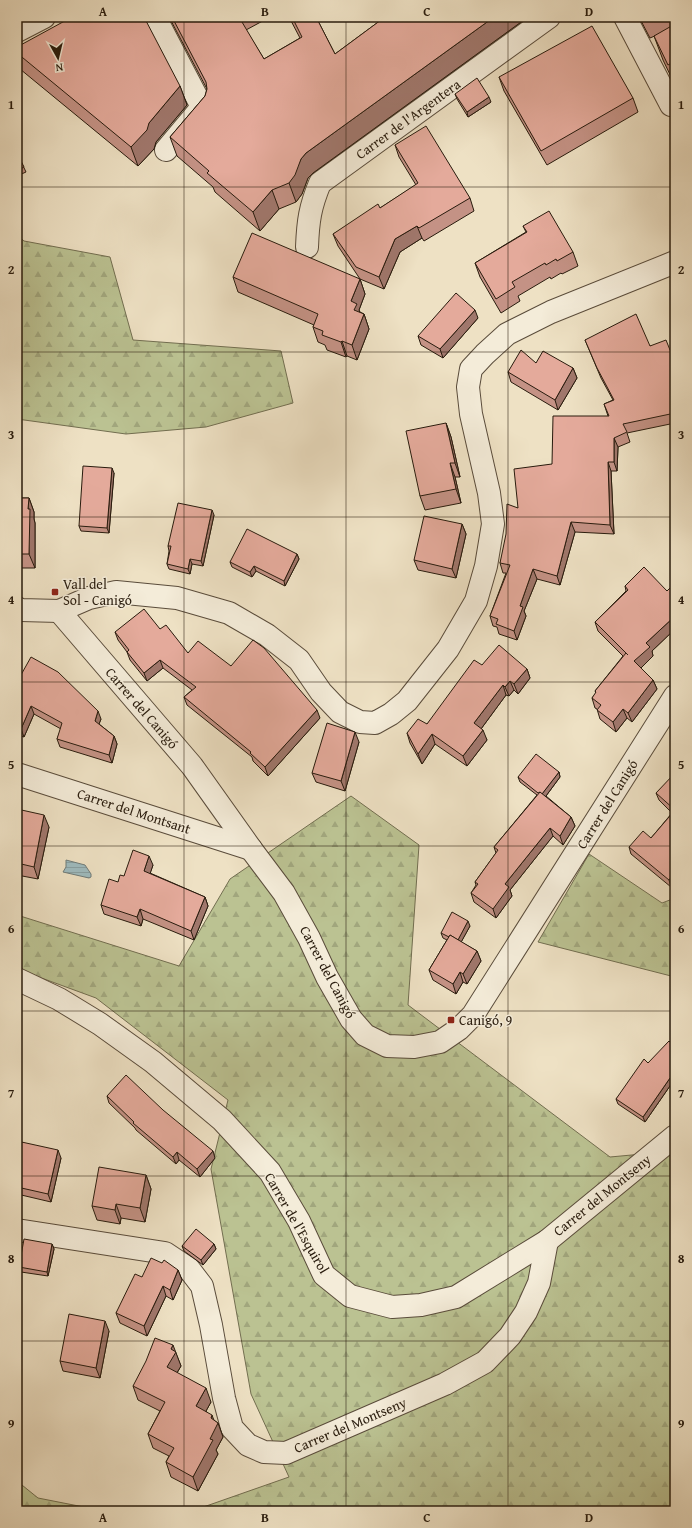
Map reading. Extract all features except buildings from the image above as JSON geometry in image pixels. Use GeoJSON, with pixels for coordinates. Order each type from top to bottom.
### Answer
{"type":"FeatureCollection","features":[{"type":"Feature","properties":{"kind":"street"},"geometry":{"type":"LineString","coordinates":[[17,31],[44,17]]}},
{"type":"Feature","properties":{"kind":"street"},"geometry":{"type":"LineString","coordinates":[[156,17],[202,107],[166,150]]}},
{"type":"Feature","properties":{"kind":"street","name":"Carrer de l'Argentera"},"geometry":{"type":"LineString","coordinates":[[307,247],[308,223],[312,204],[320,183],[549,17]]}},
{"type":"Feature","properties":{"kind":"street"},"geometry":{"type":"LineString","coordinates":[[626,17],[654,50],[673,103]]}},
{"type":"Feature","properties":{"kind":"street"},"geometry":{"type":"LineString","coordinates":[[17,608],[21,610],[59,611],[89,598],[116,592],[177,598],[229,613],[267,635],[299,660],[320,692],[340,712],[360,722],[375,723],[391,714],[406,701],[448,649],[476,601],[486,566],[493,524],[489,493],[471,414],[468,387],[471,369],[484,354],[507,334],[551,312],[675,262]]}},
{"type":"Feature","properties":{"kind":"street","name":"Carrer del Canigó"},"geometry":{"type":"LineString","coordinates":[[59,611],[192,766],[284,893],[310,938],[331,984],[351,1019],[365,1035],[387,1046],[414,1047],[440,1042],[459,1030],[473,1015],[675,696]]}},
{"type":"Feature","properties":{"kind":"street","name":"Carrer del Montsant"},"geometry":{"type":"LineString","coordinates":[[17,774],[251,849]]}},
{"type":"Feature","properties":{"kind":"street","name":"Carrer de l'Esquirol"},"geometry":{"type":"LineString","coordinates":[[17,978],[59,999],[100,1024],[153,1062],[222,1120],[270,1172],[299,1221],[324,1275],[350,1296],[392,1307],[421,1305],[456,1297],[547,1240]]}},
{"type":"Feature","properties":{"kind":"street","name":"Carrer del Montseny"},"geometry":{"type":"LineString","coordinates":[[17,1230],[165,1252],[189,1269],[202,1286],[211,1325],[224,1398],[232,1428],[248,1445],[264,1452],[286,1453],[445,1384],[486,1362],[510,1336],[526,1312],[539,1283],[547,1240],[675,1136]]}},
{"type":"Feature","properties":{"kind":"green space"},"geometry":{"type":"Polygon","coordinates":[[[17,235],[24,241],[110,257],[133,340],[281,351],[293,403],[206,427],[126,434],[17,419],[17,235]]]}},
{"type":"Feature","properties":{"kind":"green space"},"geometry":{"type":"Polygon","coordinates":[[[351,796],[419,845],[408,1005],[610,1157],[675,1151],[675,1511],[192,1511],[289,1477],[251,1394],[211,1169],[228,1100],[96,998],[17,969],[17,915],[179,966],[230,879],[351,796]]]}},
{"type":"Feature","properties":{"kind":"green space"},"geometry":{"type":"Polygon","coordinates":[[[589,854],[662,903],[675,898],[675,977],[538,942],[589,854]]]}},
{"type":"Feature","properties":{"kind":"green space"},"geometry":{"type":"Polygon","coordinates":[[[17,1481],[38,1498],[104,1511],[17,1511],[17,1481]]]}},
{"type":"Feature","properties":{"kind":"water"},"geometry":{"type":"Polygon","coordinates":[[[66,860],[85,865],[91,874],[91,877],[89,878],[63,872],[66,867],[66,860]]]}},
{"type":"Feature","properties":{"kind":"place","name":"Vall del Sol - Canigó"},"geometry":{"type":"Point","coordinates":[55,592]}},
{"type":"Feature","properties":{"kind":"place","name":"Canigó, 9"},"geometry":{"type":"Point","coordinates":[451,1020]}}]}
